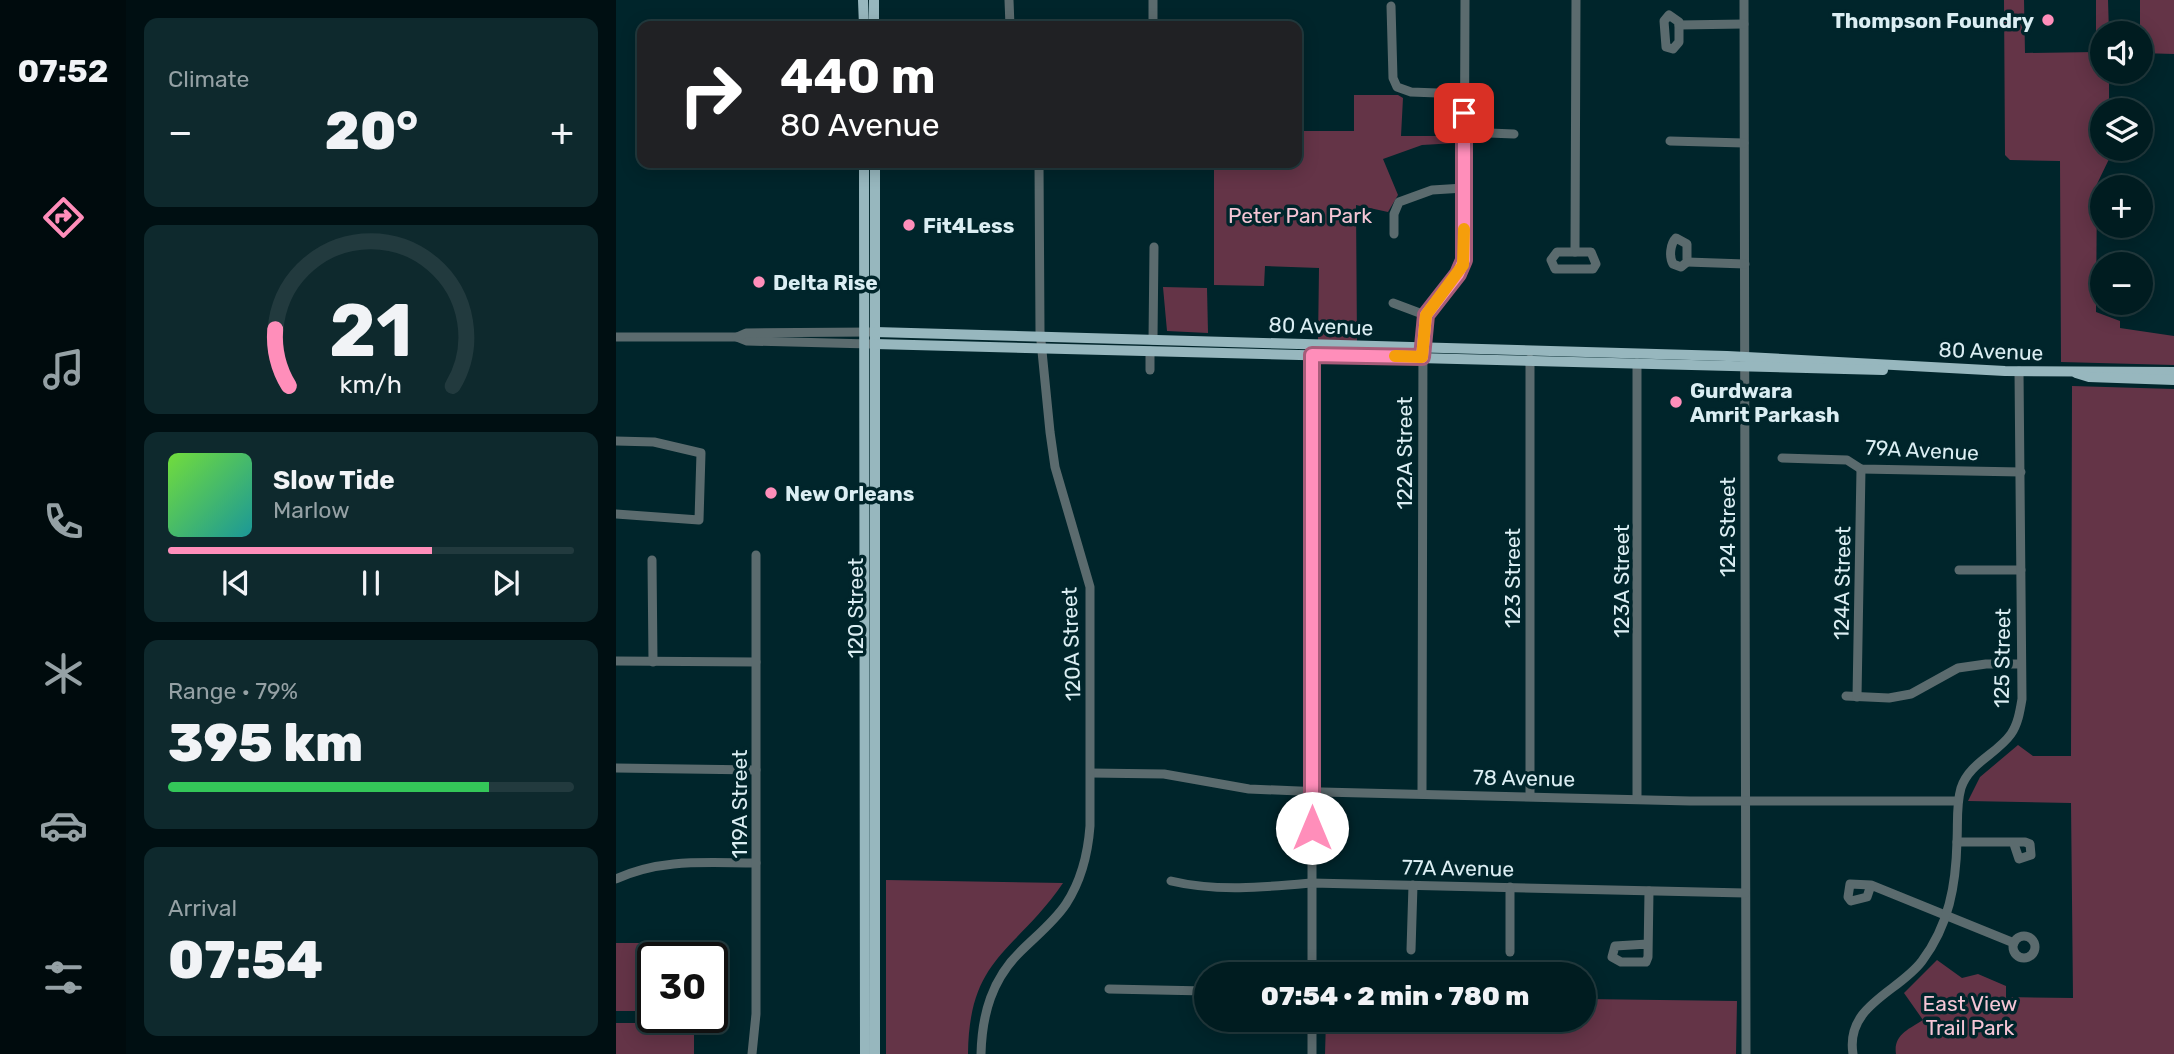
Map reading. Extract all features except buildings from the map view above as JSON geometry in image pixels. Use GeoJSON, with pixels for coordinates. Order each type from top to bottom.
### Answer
{"type":"FeatureCollection","features":[{"type":"Feature","properties":{"kind":"main road"},"geometry":{"type":"LineString","coordinates":[[863,0],[863,21]]}},
{"type":"Feature","properties":{"kind":"main road"},"geometry":{"type":"LineString","coordinates":[[874,0],[874,21]]}},
{"type":"Feature","properties":{"kind":"main road","name":"120 Street"},"geometry":{"type":"LineString","coordinates":[[864,168],[870,338],[869,696],[864,836],[865,1054]]}},
{"type":"Feature","properties":{"kind":"main road","name":"120 Street"},"geometry":{"type":"LineString","coordinates":[[875,168],[863,649],[869,663],[873,746],[875,1054]]}},
{"type":"Feature","properties":{"kind":"main road","name":"80 Avenue"},"geometry":{"type":"LineString","coordinates":[[870,338],[1152,345],[1312,355],[1558,352],[1667,355],[1745,362]]}},
{"type":"Feature","properties":{"kind":"main road","name":"80 Avenue"},"geometry":{"type":"LineString","coordinates":[[1041,343],[1114,350],[1120,344],[1227,342],[1637,363],[1895,363],[1904,367],[2076,373],[2089,377],[2174,380]]}},
{"type":"Feature","properties":{"kind":"main road"},"geometry":{"type":"LineString","coordinates":[[1530,359],[1537,355],[1558,352]]}},
{"type":"Feature","properties":{"kind":"main road"},"geometry":{"type":"LineString","coordinates":[[1637,363],[1645,358],[1667,355]]}},
{"type":"Feature","properties":{"kind":"main road","name":"80 Avenue"},"geometry":{"type":"LineString","coordinates":[[2076,373],[2089,369],[2174,372]]}},
{"type":"Feature","properties":{"kind":"main road"},"geometry":{"type":"LineString","coordinates":[[864,836],[869,846],[869,867],[874,872]]}},
{"type":"Feature","properties":{"kind":"street"},"geometry":{"type":"LineString","coordinates":[[1009,0],[1010,21]]}},
{"type":"Feature","properties":{"kind":"street"},"geometry":{"type":"LineString","coordinates":[[1153,0],[1153,21]]}},
{"type":"Feature","properties":{"kind":"street","name":"122A Street"},"geometry":{"type":"LineString","coordinates":[[1422,794],[1422,352],[1426,315],[1463,265],[1465,0]]}},
{"type":"Feature","properties":{"kind":"street"},"geometry":{"type":"LineString","coordinates":[[1575,252],[1576,0]]}},
{"type":"Feature","properties":{"kind":"street","name":"124 Street"},"geometry":{"type":"LineString","coordinates":[[1744,0],[1746,1054]]}},
{"type":"Feature","properties":{"kind":"street"},"geometry":{"type":"LineString","coordinates":[[1391,6],[1393,78],[1400,89],[1464,94]]}},
{"type":"Feature","properties":{"kind":"street"},"geometry":{"type":"LineString","coordinates":[[1679,25],[1744,24]]}},
{"type":"Feature","properties":{"kind":"street"},"geometry":{"type":"LineString","coordinates":[[1464,132],[1514,134]]}},
{"type":"Feature","properties":{"kind":"street"},"geometry":{"type":"LineString","coordinates":[[1670,141],[1744,143]]}},
{"type":"Feature","properties":{"kind":"street","name":"120A Street"},"geometry":{"type":"LineString","coordinates":[[981,1054],[989,998],[1001,973],[1050,923],[1074,890],[1088,847],[1091,773],[1090,587],[1055,467],[1041,343],[1039,168]]}},
{"type":"Feature","properties":{"kind":"street"},"geometry":{"type":"LineString","coordinates":[[1394,234],[1394,214],[1399,202],[1432,190],[1464,188]]}},
{"type":"Feature","properties":{"kind":"street"},"geometry":{"type":"LineString","coordinates":[[1150,370],[1154,247]]}},
{"type":"Feature","properties":{"kind":"street"},"geometry":{"type":"LineString","coordinates":[[1575,252],[1591,252],[1595,256],[1593,269],[1555,269],[1552,255],[1575,252]]}},
{"type":"Feature","properties":{"kind":"street"},"geometry":{"type":"LineString","coordinates":[[1687,262],[1745,264]]}},
{"type":"Feature","properties":{"kind":"street"},"geometry":{"type":"LineString","coordinates":[[1394,303],[1426,315]]}},
{"type":"Feature","properties":{"kind":"street","name":"80 Avenue"},"geometry":{"type":"LineString","coordinates":[[616,337],[737,337],[746,332],[870,338]]}},
{"type":"Feature","properties":{"kind":"street"},"geometry":{"type":"LineString","coordinates":[[1312,355],[1312,962]]}},
{"type":"Feature","properties":{"kind":"street","name":"123 Street"},"geometry":{"type":"LineString","coordinates":[[1530,359],[1530,796]]}},
{"type":"Feature","properties":{"kind":"street","name":"123A Street"},"geometry":{"type":"LineString","coordinates":[[1637,363],[1637,799]]}},
{"type":"Feature","properties":{"kind":"street","name":"125 Street"},"geometry":{"type":"LineString","coordinates":[[1853,1054],[1854,1036],[1860,1018],[1879,995],[1904,979],[1920,964],[1936,942],[1956,882],[1958,801],[1970,772],[2010,735],[2018,719],[2021,664],[2020,371]]}},
{"type":"Feature","properties":{"kind":"street"},"geometry":{"type":"LineString","coordinates":[[616,441],[654,442],[701,453],[699,520],[616,514]]}},
{"type":"Feature","properties":{"kind":"street","name":"79A Avenue"},"geometry":{"type":"LineString","coordinates":[[1782,458],[1847,460],[1861,469],[2021,472]]}},
{"type":"Feature","properties":{"kind":"street","name":"124A Street"},"geometry":{"type":"LineString","coordinates":[[1857,697],[1861,469]]}},
{"type":"Feature","properties":{"kind":"street","name":"119A Street"},"geometry":{"type":"LineString","coordinates":[[752,1054],[756,1024],[756,555]]}},
{"type":"Feature","properties":{"kind":"street"},"geometry":{"type":"LineString","coordinates":[[652,560],[653,662]]}},
{"type":"Feature","properties":{"kind":"street"},"geometry":{"type":"LineString","coordinates":[[1959,570],[2021,570]]}},
{"type":"Feature","properties":{"kind":"street"},"geometry":{"type":"LineString","coordinates":[[616,661],[756,662]]}},
{"type":"Feature","properties":{"kind":"street"},"geometry":{"type":"LineString","coordinates":[[1846,696],[1889,698],[1911,694],[1958,668],[1986,664],[2021,664]]}},
{"type":"Feature","properties":{"kind":"street"},"geometry":{"type":"LineString","coordinates":[[616,768],[757,770]]}},
{"type":"Feature","properties":{"kind":"street","name":"78 Avenue"},"geometry":{"type":"LineString","coordinates":[[1091,773],[1171,775],[1249,789],[1312,792],[1637,799],[1958,801]]}},
{"type":"Feature","properties":{"kind":"street"},"geometry":{"type":"LineString","coordinates":[[1957,842],[2014,844]]}},
{"type":"Feature","properties":{"kind":"street"},"geometry":{"type":"LineString","coordinates":[[616,879],[643,868],[670,862],[756,863]]}},
{"type":"Feature","properties":{"kind":"street","name":"77A Avenue"},"geometry":{"type":"LineString","coordinates":[[1171,881],[1188,885],[1265,887],[1312,883],[1745,893]]}},
{"type":"Feature","properties":{"kind":"street"},"geometry":{"type":"LineString","coordinates":[[1411,950],[1413,885]]}},
{"type":"Feature","properties":{"kind":"street"},"geometry":{"type":"LineString","coordinates":[[1871,885],[2014,943]]}},
{"type":"Feature","properties":{"kind":"street"},"geometry":{"type":"LineString","coordinates":[[1510,887],[1510,952]]}},
{"type":"Feature","properties":{"kind":"street"},"geometry":{"type":"LineString","coordinates":[[1648,944],[1649,891]]}},
{"type":"Feature","properties":{"kind":"street"},"geometry":{"type":"LineString","coordinates":[[1109,989],[1194,991]]}},
{"type":"Feature","properties":{"kind":"street"},"geometry":{"type":"LineString","coordinates":[[1312,1032],[1312,1054]]}},
{"type":"Feature","properties":{"kind":"green space"},"geometry":{"type":"Polygon","coordinates":[[[2004,0],[2024,0],[2025,53],[2090,52],[2090,84],[2109,84],[2109,98],[2090,98],[2090,161],[2108,161],[2101,175],[2090,175],[2090,238],[2097,238],[2096,252],[2090,252],[2090,315],[2104,315],[2120,321],[2120,328],[2174,336],[2174,365],[2061,362],[2060,161],[2010,160],[2005,155],[2004,0]]]}},
{"type":"Feature","properties":{"kind":"green space"},"geometry":{"type":"Polygon","coordinates":[[[2096,0],[2108,0],[2109,21],[2096,21],[2096,0]]]}},
{"type":"Feature","properties":{"kind":"green space"},"geometry":{"type":"Polygon","coordinates":[[[2140,0],[2174,0],[2174,54],[2153,53],[2153,21],[2140,21],[2140,0]]]}},
{"type":"Feature","properties":{"kind":"green space","name":"Peter Pan Park"},"geometry":{"type":"Polygon","coordinates":[[[1354,95],[1398,95],[1403,98],[1401,136],[1457,136],[1456,143],[1422,145],[1383,159],[1398,195],[1388,212],[1356,205],[1357,343],[1318,342],[1319,268],[1265,266],[1264,286],[1214,285],[1214,168],[1302,168],[1302,131],[1354,131],[1354,95]]]}},
{"type":"Feature","properties":{"kind":"green space"},"geometry":{"type":"Polygon","coordinates":[[[1163,287],[1207,288],[1208,333],[1167,331],[1163,287]]]}},
{"type":"Feature","properties":{"kind":"green space","name":"East View Trail Park"},"geometry":{"type":"Polygon","coordinates":[[[2072,386],[2174,389],[2174,1054],[1896,1054],[1900,1037],[1923,1020],[1904,993],[1937,960],[1962,978],[1978,974],[2006,986],[2006,997],[2073,998],[2071,803],[1968,801],[1980,777],[2018,745],[2033,756],[2071,756],[2072,386]]]}},
{"type":"Feature","properties":{"kind":"green space"},"geometry":{"type":"Polygon","coordinates":[[[886,880],[1063,883],[986,975],[970,1021],[968,1054],[886,1054],[886,880]]]}},
{"type":"Feature","properties":{"kind":"green space"},"geometry":{"type":"Polygon","coordinates":[[[616,943],[637,943],[637,1011],[616,1011],[616,943]]]}},
{"type":"Feature","properties":{"kind":"green space"},"geometry":{"type":"Polygon","coordinates":[[[1596,999],[1737,1001],[1736,1054],[1325,1054],[1326,1032],[1596,1032],[1596,999]]]}},
{"type":"Feature","properties":{"kind":"green space"},"geometry":{"type":"Polygon","coordinates":[[[616,1023],[637,1023],[637,1033],[694,1033],[694,1054],[616,1054],[616,1023]]]}},
{"type":"Feature","properties":{"kind":"slow traffic"},"geometry":{"type":"LineString","coordinates":[[1395,356],[1422,357],[1426,315],[1463,265],[1464,229]]}},
{"type":"Feature","properties":{"kind":"place","name":"Thompson Foundry"},"geometry":{"type":"Point","coordinates":[2048,20]}},
{"type":"Feature","properties":{"kind":"place","name":"Fit4Less"},"geometry":{"type":"Point","coordinates":[909,225]}},
{"type":"Feature","properties":{"kind":"place","name":"Delta Rise"},"geometry":{"type":"Point","coordinates":[759,282]}},
{"type":"Feature","properties":{"kind":"place","name":"Gurdwara Amrit Parkash"},"geometry":{"type":"Point","coordinates":[1676,402]}},
{"type":"Feature","properties":{"kind":"place","name":"New Orleans"},"geometry":{"type":"Point","coordinates":[771,493]}},
{"type":"Feature","properties":{"kind":"route"},"geometry":{"type":"LineString","coordinates":[[1312,828],[1312,355],[1422,357],[1426,315],[1458,274],[1464,260],[1464,113]]}}]}
